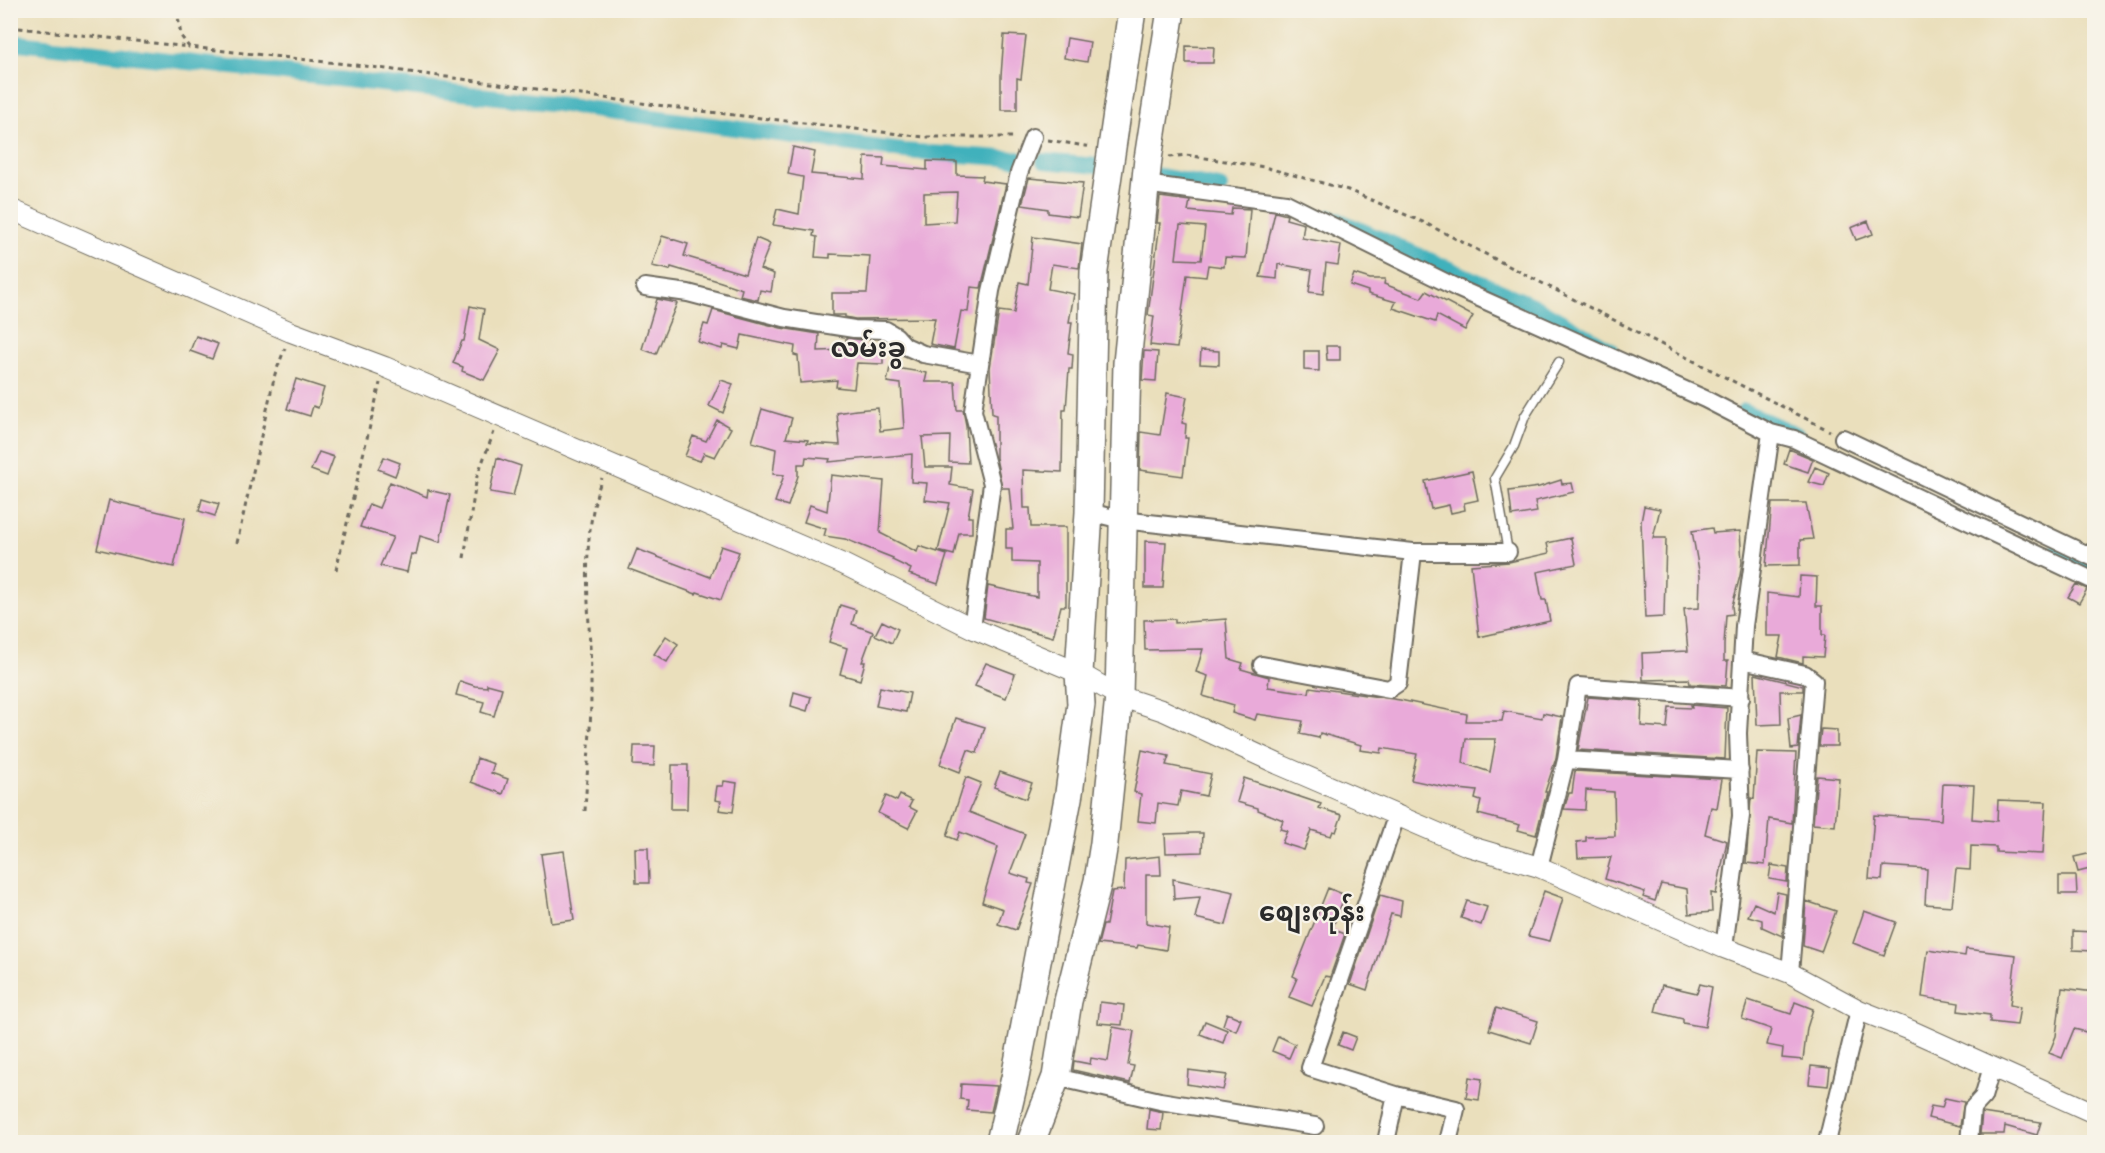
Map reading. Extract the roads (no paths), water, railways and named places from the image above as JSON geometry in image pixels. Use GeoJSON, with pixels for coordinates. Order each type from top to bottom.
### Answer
{"type":"FeatureCollection","features":[{"type":"Feature","properties":{"kind":"highway"},"geometry":{"type":"LineString","coordinates":[[1000,1143],[1015,1078],[1070,793],[1081,704],[1079,673],[1089,512],[1094,271],[1132,10]]}},
{"type":"Feature","properties":{"kind":"highway"},"geometry":{"type":"LineString","coordinates":[[1031,1143],[1056,1077],[1068,1001],[1098,881],[1119,696],[1127,363],[1144,191],[1171,10]]}},
{"type":"Feature","properties":{"kind":"street"},"geometry":{"type":"LineString","coordinates":[[972,628],[992,484],[973,411],[991,291],[1011,217],[1019,172],[1033,137]]}},
{"type":"Feature","properties":{"kind":"street"},"geometry":{"type":"LineString","coordinates":[[1144,191],[1152,185],[1286,203],[1456,288],[1705,399],[1771,433],[1794,439],[2094,581]]}},
{"type":"Feature","properties":{"kind":"street"},"geometry":{"type":"LineString","coordinates":[[10,209],[291,332],[385,367],[843,564],[972,628],[1079,673],[1119,696],[1164,711],[1278,764],[1468,846],[1539,867],[1724,948],[1790,973],[1859,1010],[2094,1113]]}},
{"type":"Feature","properties":{"kind":"street"},"geometry":{"type":"LineString","coordinates":[[645,287],[688,293],[784,318],[886,330],[896,336],[905,346],[923,354],[980,364]]}},
{"type":"Feature","properties":{"kind":"street"},"geometry":{"type":"LineString","coordinates":[[1724,948],[1741,816],[1738,733],[1744,626],[1771,433]]}},
{"type":"Feature","properties":{"kind":"street"},"geometry":{"type":"LineString","coordinates":[[1843,438],[2094,558]]}},
{"type":"Feature","properties":{"kind":"street"},"geometry":{"type":"LineString","coordinates":[[1089,512],[1122,520],[1413,552],[1508,552]]}},
{"type":"Feature","properties":{"kind":"street"},"geometry":{"type":"LineString","coordinates":[[1262,665],[1389,689],[1398,683],[1413,552]]}},
{"type":"Feature","properties":{"kind":"street"},"geometry":{"type":"LineString","coordinates":[[1742,660],[1805,674],[1814,681],[1790,973]]}},
{"type":"Feature","properties":{"kind":"street"},"geometry":{"type":"LineString","coordinates":[[1539,867],[1566,760],[1578,686],[1741,698]]}},
{"type":"Feature","properties":{"kind":"street"},"geometry":{"type":"LineString","coordinates":[[1566,760],[1740,770]]}},
{"type":"Feature","properties":{"kind":"street"},"geometry":{"type":"LineString","coordinates":[[1397,814],[1310,1068],[1396,1095],[1456,1108],[1448,1143]]}},
{"type":"Feature","properties":{"kind":"street"},"geometry":{"type":"LineString","coordinates":[[1827,1143],[1859,1010]]}},
{"type":"Feature","properties":{"kind":"street"},"geometry":{"type":"LineString","coordinates":[[1969,1143],[1972,1109],[1983,1097],[1992,1067]]}},
{"type":"Feature","properties":{"kind":"street"},"geometry":{"type":"LineString","coordinates":[[1056,1077],[1160,1101],[1315,1126]]}},
{"type":"Feature","properties":{"kind":"street"},"geometry":{"type":"LineString","coordinates":[[1386,1143],[1396,1095]]}},
{"type":"Feature","properties":{"kind":"lane"},"geometry":{"type":"LineString","coordinates":[[1508,552],[1495,478],[1514,446],[1525,417],[1559,362]]}},
{"type":"Feature","properties":{"kind":"waterway"},"geometry":{"type":"LineString","coordinates":[[10,42],[550,103],[903,151],[1017,159]]}},
{"type":"Feature","properties":{"kind":"waterway"},"geometry":{"type":"LineString","coordinates":[[1044,161],[1097,166]]}},
{"type":"Feature","properties":{"kind":"waterway"},"geometry":{"type":"LineString","coordinates":[[1144,173],[1220,187]]}},
{"type":"Feature","properties":{"kind":"waterway"},"geometry":{"type":"LineString","coordinates":[[1331,217],[1532,305],[1611,350]]}},
{"type":"Feature","properties":{"kind":"waterway"},"geometry":{"type":"LineString","coordinates":[[1744,411],[1797,435]]}},
{"type":"Feature","properties":{"kind":"waterway"},"geometry":{"type":"LineString","coordinates":[[2054,553],[2094,572]]}},
{"type":"Feature","properties":{"kind":"district","name":"လမ်းခွ"},"geometry":{"type":"Point","coordinates":[868,348]}},
{"type":"Feature","properties":{"kind":"district","name":"စျေးကုန်း"},"geometry":{"type":"Point","coordinates":[1312,912]}}]}
